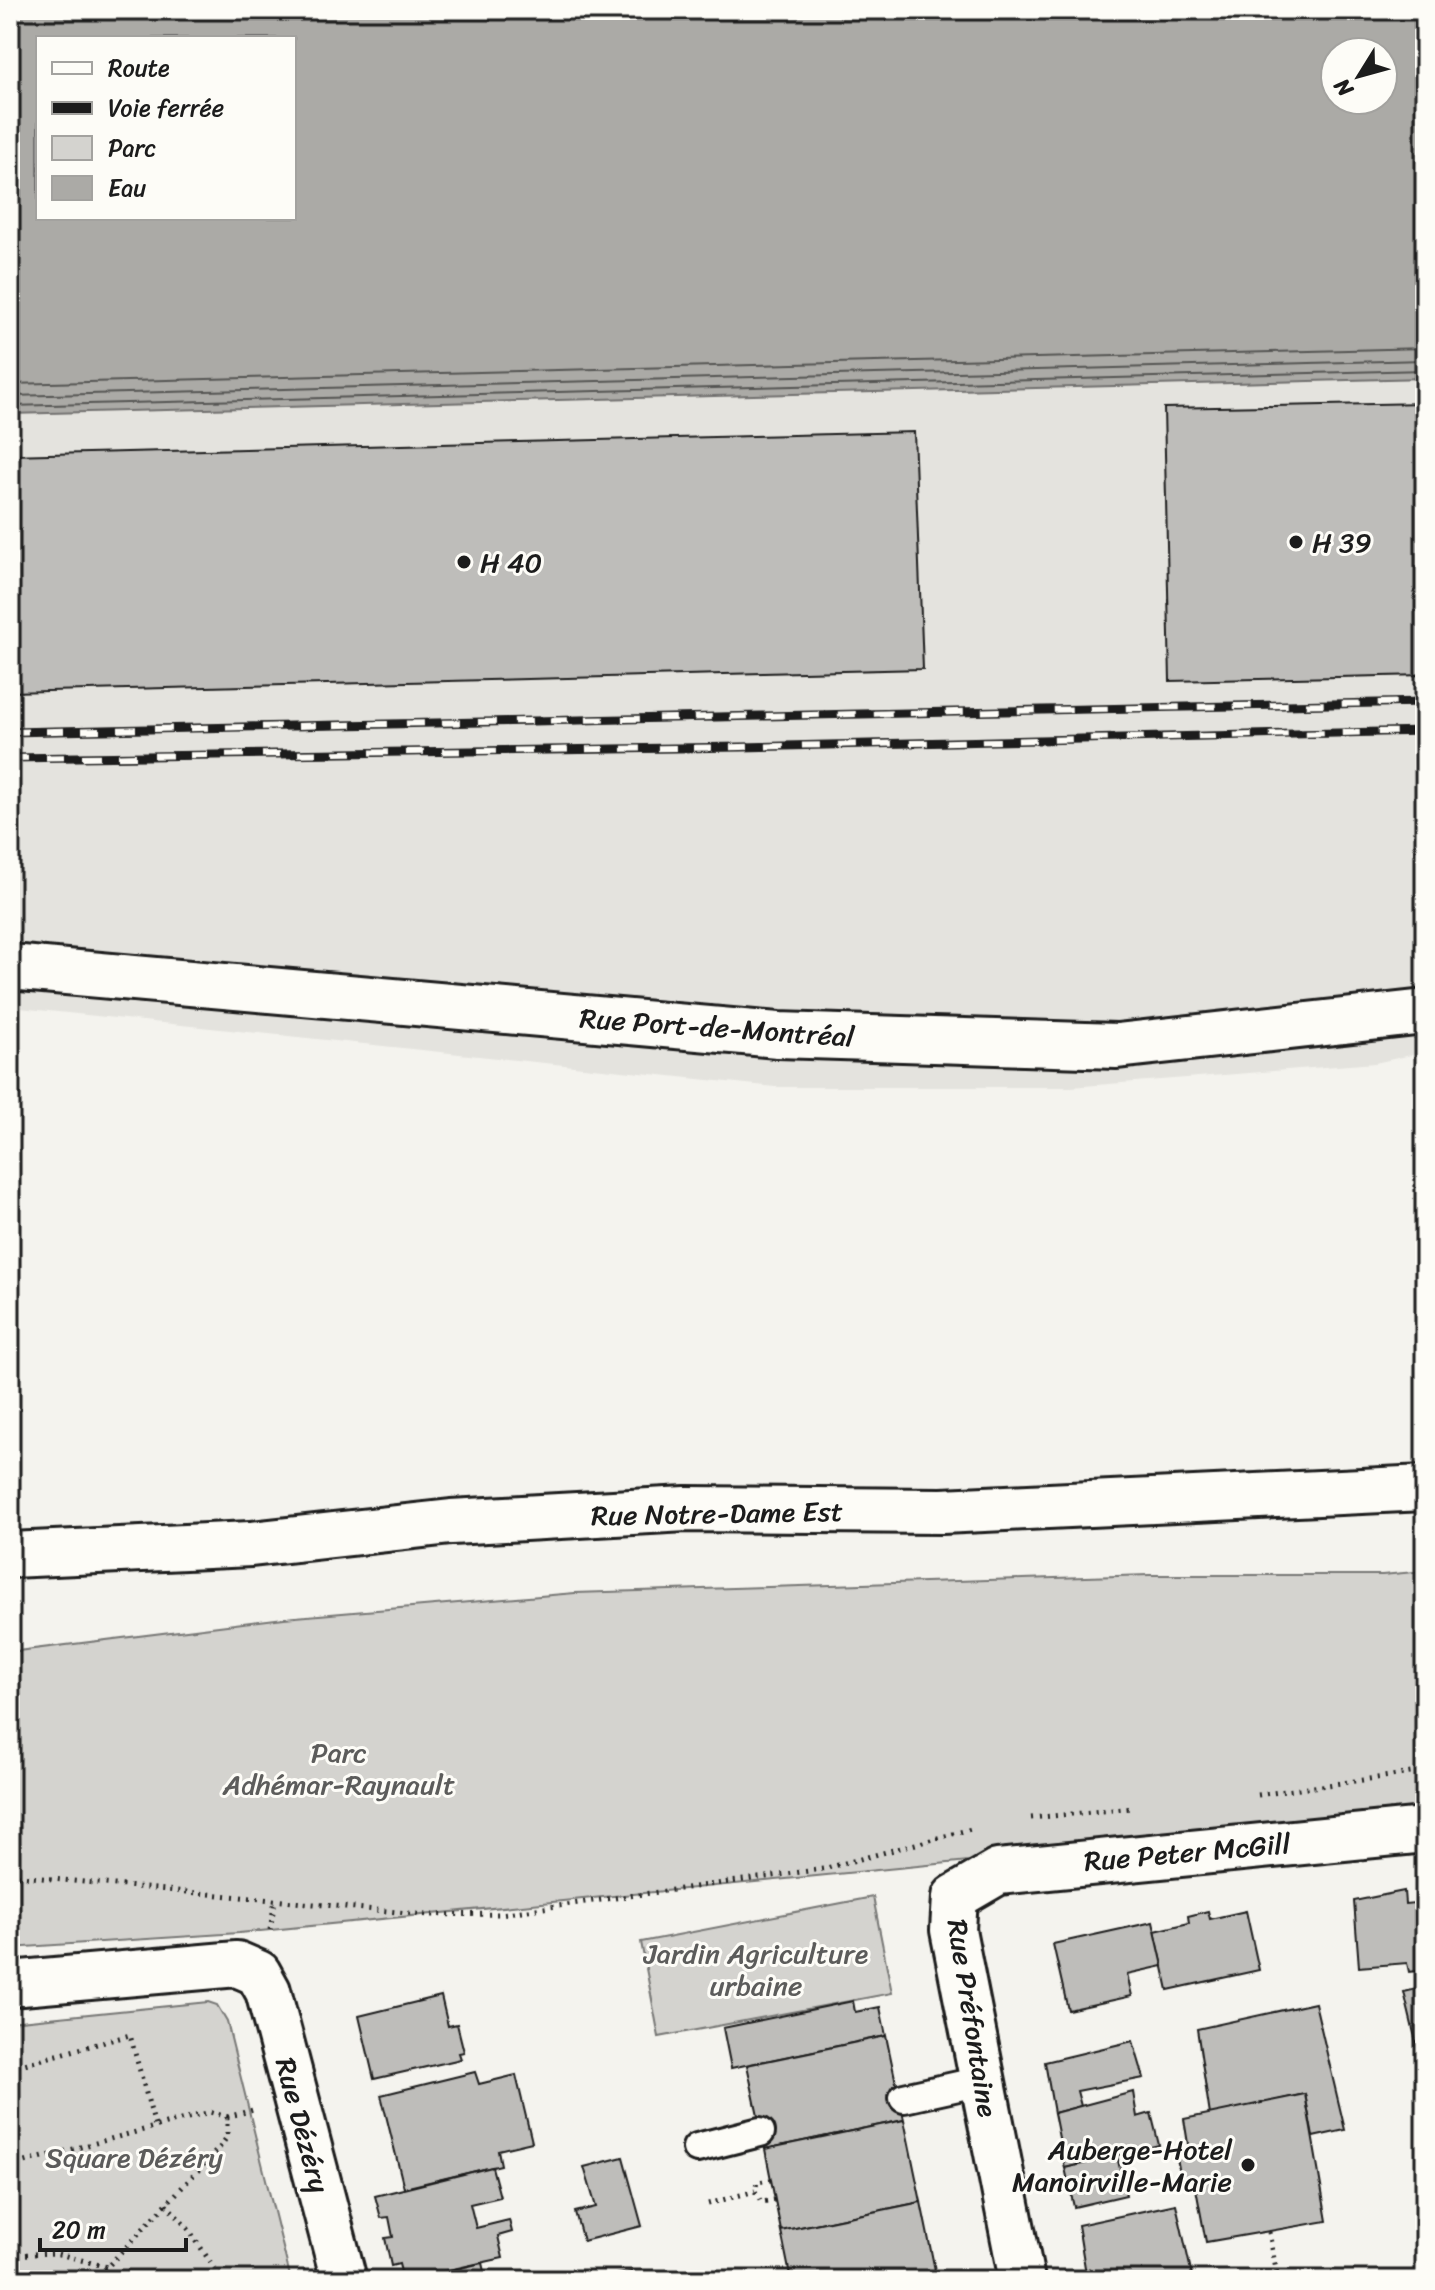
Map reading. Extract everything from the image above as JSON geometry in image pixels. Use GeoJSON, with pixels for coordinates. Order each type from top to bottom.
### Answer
{"type":"FeatureCollection","features":[{"type":"Feature","properties":{"kind":"street","name":"Rue Port-de-Montréal"},"geometry":{"type":"LineString","coordinates":[[10,967],[809,1036],[1117,1046],[1425,1012]]}},
{"type":"Feature","properties":{"kind":"street","name":"Rue Notre-Dame Est"},"geometry":{"type":"LineString","coordinates":[[10,1555],[251,1544],[451,1522],[686,1509],[942,1511],[1425,1488]]}},
{"type":"Feature","properties":{"kind":"street","name":"Rue Peter McGill"},"geometry":{"type":"LineString","coordinates":[[955,1897],[998,1872],[1425,1830]]}},
{"type":"Feature","properties":{"kind":"street","name":"Rue Préfontaine"},"geometry":{"type":"LineString","coordinates":[[955,1897],[953,1930],[1022,2280]]}},
{"type":"Feature","properties":{"kind":"street"},"geometry":{"type":"LineString","coordinates":[[10,1984],[237,1964],[264,1953]]}},
{"type":"Feature","properties":{"kind":"street","name":"Rue Dézéry"},"geometry":{"type":"LineString","coordinates":[[264,1953],[268,1991],[344,2280]]}},
{"type":"Feature","properties":{"kind":"lane"},"geometry":{"type":"LineString","coordinates":[[904,2098],[981,2081]]}},
{"type":"Feature","properties":{"kind":"lane"},"geometry":{"type":"LineString","coordinates":[[697,2148],[760,2132]]}},
{"type":"Feature","properties":{"kind":"path"},"geometry":{"type":"LineString","coordinates":[[1251,1796],[1425,1771]]}},
{"type":"Feature","properties":{"kind":"path"},"geometry":{"type":"LineString","coordinates":[[1028,1818],[1146,1807]]}},
{"type":"Feature","properties":{"kind":"path"},"geometry":{"type":"LineString","coordinates":[[10,1875],[429,1915],[500,1914],[823,1869],[985,1825]]}},
{"type":"Feature","properties":{"kind":"path"},"geometry":{"type":"LineString","coordinates":[[264,1953],[275,1900]]}},
{"type":"Feature","properties":{"kind":"path"},"geometry":{"type":"LineString","coordinates":[[10,2068],[130,2035],[155,2126]]}},
{"type":"Feature","properties":{"kind":"path"},"geometry":{"type":"LineString","coordinates":[[10,2166],[210,2112],[227,2117],[262,2108]]}},
{"type":"Feature","properties":{"kind":"path"},"geometry":{"type":"LineString","coordinates":[[95,2280],[227,2137],[227,2117]]}},
{"type":"Feature","properties":{"kind":"path"},"geometry":{"type":"LineString","coordinates":[[771,2180],[757,2182],[755,2191],[761,2202],[775,2200]]}},
{"type":"Feature","properties":{"kind":"path"},"geometry":{"type":"LineString","coordinates":[[708,2204],[755,2191]]}},
{"type":"Feature","properties":{"kind":"path"},"geometry":{"type":"LineString","coordinates":[[166,2204],[190,2231],[222,2280]]}},
{"type":"Feature","properties":{"kind":"path"},"geometry":{"type":"LineString","coordinates":[[1269,2232],[1278,2280]]}},
{"type":"Feature","properties":{"kind":"path"},"geometry":{"type":"LineString","coordinates":[[23,2280],[13,2255],[55,2253],[107,2267]]}},
{"type":"Feature","properties":{"kind":"shaded area"},"geometry":{"type":"Polygon","coordinates":[[[1425,378],[1425,1052],[1375,1063],[1071,1087],[775,1087],[10,1007],[10,414],[1425,378]]]}},
{"type":"Feature","properties":{"kind":"green space","name":"Parc Adhémar-Raynault"},"geometry":{"type":"Polygon","coordinates":[[[1425,1571],[1425,1816],[239,1933],[10,1948],[10,1652],[284,1618],[575,1593],[1149,1575],[1382,1575],[1425,1571]]]}},
{"type":"Feature","properties":{"kind":"green space","name":"Jardin Agriculture urbaine"},"geometry":{"type":"Polygon","coordinates":[[[873,1897],[892,1993],[659,2037],[641,1942],[873,1897]]]}},
{"type":"Feature","properties":{"kind":"green space","name":"Square Dézéry"},"geometry":{"type":"Polygon","coordinates":[[[208,2002],[217,2005],[227,2022],[291,2280],[10,2280],[10,2022],[208,2002]]]}},
{"type":"Feature","properties":{"kind":"water"},"geometry":{"type":"Polygon","coordinates":[[[10,10],[1425,10],[1425,378],[10,414],[10,10]]]}},
{"type":"Feature","properties":{"kind":"building","name":"H 39"},"geometry":{"type":"Polygon","coordinates":[[[1425,403],[1425,675],[1170,681],[1164,408],[1425,403]]]}},
{"type":"Feature","properties":{"kind":"building","name":"H 40"},"geometry":{"type":"Polygon","coordinates":[[[914,432],[923,669],[10,692],[10,455],[914,432]]]}},
{"type":"Feature","properties":{"kind":"building"},"geometry":{"type":"Polygon","coordinates":[[[1404,1891],[1405,1904],[1425,1902],[1425,1970],[1409,1972],[1407,1963],[1359,1967],[1354,1901],[1404,1891]]]}},
{"type":"Feature","properties":{"kind":"building"},"geometry":{"type":"Polygon","coordinates":[[[1208,1911],[1210,1919],[1246,1911],[1259,1970],[1168,1990],[1155,1931],[1189,1923],[1188,1916],[1208,1911]]]}},
{"type":"Feature","properties":{"kind":"building"},"geometry":{"type":"Polygon","coordinates":[[[1153,1922],[1163,1966],[1127,1974],[1132,1996],[1068,2010],[1053,1944],[1153,1922]]]}},
{"type":"Feature","properties":{"kind":"building"},"geometry":{"type":"Polygon","coordinates":[[[1425,1987],[1425,2039],[1416,2042],[1404,1992],[1425,1987]]]}},
{"type":"Feature","properties":{"kind":"building"},"geometry":{"type":"Polygon","coordinates":[[[441,1996],[448,2026],[457,2024],[464,2052],[459,2053],[461,2059],[374,2079],[359,2016],[441,1996]]]}},
{"type":"Feature","properties":{"kind":"building"},"geometry":{"type":"Polygon","coordinates":[[[853,2001],[855,2012],[880,2007],[886,2036],[731,2068],[723,2028],[853,2001]]]}},
{"type":"Feature","properties":{"kind":"building"},"geometry":{"type":"Polygon","coordinates":[[[1315,2003],[1345,2130],[1313,2137],[1305,2094],[1210,2115],[1197,2029],[1315,2003]]]}},
{"type":"Feature","properties":{"kind":"building"},"geometry":{"type":"Polygon","coordinates":[[[886,2036],[904,2120],[765,2149],[747,2065],[886,2036]]]}},
{"type":"Feature","properties":{"kind":"building"},"geometry":{"type":"Polygon","coordinates":[[[1425,2039],[1425,2083],[1416,2042],[1425,2039]]]}},
{"type":"Feature","properties":{"kind":"building"},"geometry":{"type":"Polygon","coordinates":[[[1133,2041],[1144,2078],[1077,2091],[1081,2106],[1054,2113],[1045,2062],[1133,2041]]]}},
{"type":"Feature","properties":{"kind":"building"},"geometry":{"type":"Polygon","coordinates":[[[475,2072],[479,2084],[516,2075],[532,2142],[498,2150],[501,2165],[404,2188],[381,2095],[475,2072]]]}},
{"type":"Feature","properties":{"kind":"building"},"geometry":{"type":"Polygon","coordinates":[[[1133,2092],[1137,2117],[1151,2113],[1159,2145],[1065,2168],[1054,2113],[1133,2092]]]}},
{"type":"Feature","properties":{"kind":"building","name":"Auberge-Hotel Manoirville-Marie"},"geometry":{"type":"Polygon","coordinates":[[[1305,2094],[1327,2221],[1206,2242],[1194,2178],[1181,2180],[1176,2152],[1189,2150],[1184,2119],[1305,2094]]]}},
{"type":"Feature","properties":{"kind":"building"},"geometry":{"type":"Polygon","coordinates":[[[904,2120],[921,2202],[781,2231],[765,2149],[904,2120]]]}},
{"type":"Feature","properties":{"kind":"building"},"geometry":{"type":"Polygon","coordinates":[[[1117,2156],[1126,2195],[1074,2207],[1065,2168],[1117,2156]]]}},
{"type":"Feature","properties":{"kind":"building"},"geometry":{"type":"Polygon","coordinates":[[[623,2157],[642,2226],[583,2241],[575,2212],[596,2207],[584,2167],[623,2157]]]}},
{"type":"Feature","properties":{"kind":"building"},"geometry":{"type":"Polygon","coordinates":[[[492,2167],[500,2197],[470,2204],[476,2228],[509,2220],[512,2232],[498,2236],[503,2258],[403,2280],[399,2264],[391,2266],[385,2238],[393,2237],[389,2217],[381,2218],[375,2196],[492,2167]]]}},
{"type":"Feature","properties":{"kind":"building"},"geometry":{"type":"Polygon","coordinates":[[[921,2202],[937,2280],[791,2280],[781,2231],[921,2202]]]}},
{"type":"Feature","properties":{"kind":"building"},"geometry":{"type":"Polygon","coordinates":[[[1176,2204],[1193,2280],[1087,2280],[1078,2225],[1176,2204]]]}},
{"type":"Feature","properties":{"kind":"building"},"geometry":{"type":"Polygon","coordinates":[[[482,2263],[486,2280],[409,2280],[482,2263]]]}},
{"type":"Feature","properties":{"kind":"building"},"geometry":{"type":"Polygon","coordinates":[[[632,2272],[634,2280],[592,2280],[592,2279],[632,2272]]]}},
{"type":"Feature","properties":{"kind":"railway"},"geometry":{"type":"LineString","coordinates":[[10,732],[1425,702]]}},
{"type":"Feature","properties":{"kind":"railway"},"geometry":{"type":"LineString","coordinates":[[10,758],[741,747],[1425,731]]}},
{"type":"Feature","properties":{"kind":"place","name":"H 39"},"geometry":{"type":"Point","coordinates":[1296,542]}},
{"type":"Feature","properties":{"kind":"place","name":"H 40"},"geometry":{"type":"Point","coordinates":[464,562]}},
{"type":"Feature","properties":{"kind":"place","name":"Auberge-Hotel Manoirville-Marie"},"geometry":{"type":"Point","coordinates":[1248,2165]}}]}
